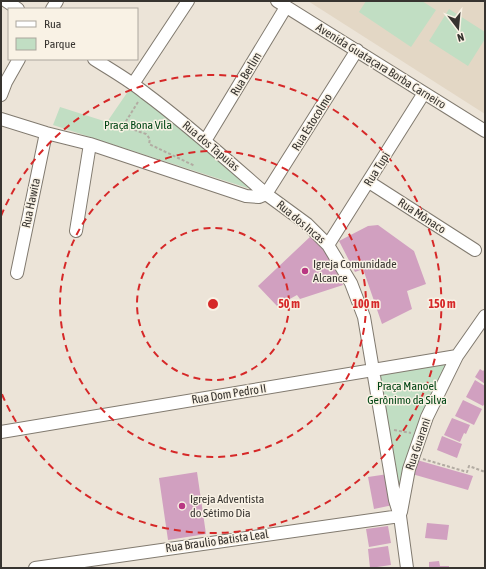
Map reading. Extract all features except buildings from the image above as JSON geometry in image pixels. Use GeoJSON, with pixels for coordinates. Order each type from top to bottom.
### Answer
{"type":"FeatureCollection","features":[{"type":"Feature","properties":{"kind":"street"},"geometry":{"type":"LineString","coordinates":[[6,1],[16,8]]}},
{"type":"Feature","properties":{"kind":"street"},"geometry":{"type":"LineString","coordinates":[[133,84],[188,1]]}},
{"type":"Feature","properties":{"kind":"street","name":"Avenida Guataçara Borba Carneiro"},"geometry":{"type":"LineString","coordinates":[[282,4],[485,131]]}},
{"type":"Feature","properties":{"kind":"street","name":"Rua Berlim"},"geometry":{"type":"LineString","coordinates":[[205,141],[282,4]]}},
{"type":"Feature","properties":{"kind":"street","name":"Rua Estocolmo"},"geometry":{"type":"LineString","coordinates":[[266,194],[357,50]]}},
{"type":"Feature","properties":{"kind":"street"},"geometry":{"type":"LineString","coordinates":[[1,95],[6,82],[18,60]]}},
{"type":"Feature","properties":{"kind":"street","name":"Rua dos Tapuias"},"geometry":{"type":"LineString","coordinates":[[96,60],[144,92],[205,141],[266,194]]}},
{"type":"Feature","properties":{"kind":"street","name":"Rua Tupi"},"geometry":{"type":"LineString","coordinates":[[328,245],[424,93]]}},
{"type":"Feature","properties":{"kind":"street","name":"Rua dos Incas"},"geometry":{"type":"LineString","coordinates":[[1,119],[46,133],[90,144],[246,196],[259,197],[266,194],[307,224],[328,245],[351,283],[364,317],[395,500],[400,516],[407,568]]}},
{"type":"Feature","properties":{"kind":"street","name":"Rua Hawita"},"geometry":{"type":"LineString","coordinates":[[17,273],[46,133]]}},
{"type":"Feature","properties":{"kind":"street"},"geometry":{"type":"LineString","coordinates":[[76,231],[90,144]]}},
{"type":"Feature","properties":{"kind":"street","name":"Rua Mônaco"},"geometry":{"type":"LineString","coordinates":[[369,182],[475,250]]}},
{"type":"Feature","properties":{"kind":"street","name":"Rua Guarani"},"geometry":{"type":"LineString","coordinates":[[400,516],[413,455],[427,417],[457,356],[485,316]]}},
{"type":"Feature","properties":{"kind":"street","name":"Rua Dom Pedro II"},"geometry":{"type":"LineString","coordinates":[[1,432],[457,356]]}},
{"type":"Feature","properties":{"kind":"street","name":"Rua Braulio Batista Leal"},"geometry":{"type":"LineString","coordinates":[[34,568],[400,516]]}},
{"type":"Feature","properties":{"kind":"path"},"geometry":{"type":"LineString","coordinates":[[144,92],[123,126],[146,134],[150,140],[149,144],[197,168]]}},
{"type":"Feature","properties":{"kind":"path"},"geometry":{"type":"LineString","coordinates":[[388,430],[413,433]]}},
{"type":"Feature","properties":{"kind":"path"},"geometry":{"type":"LineString","coordinates":[[413,455],[467,472],[469,466],[485,472]]}},
{"type":"Feature","properties":{"kind":"shaded area"},"geometry":{"type":"Polygon","coordinates":[[[308,1],[485,1],[485,114],[308,1]]]}},
{"type":"Feature","properties":{"kind":"green space"},"geometry":{"type":"Polygon","coordinates":[[[366,1],[422,1],[436,10],[411,47],[359,12],[366,1]]]}},
{"type":"Feature","properties":{"kind":"green space"},"geometry":{"type":"Polygon","coordinates":[[[449,9],[485,32],[485,39],[468,66],[429,41],[449,9]]]}},
{"type":"Feature","properties":{"kind":"green space","name":"Praça Bona Vila"},"geometry":{"type":"Polygon","coordinates":[[[131,87],[257,191],[53,125],[60,107],[107,122],[131,87]]]}},
{"type":"Feature","properties":{"kind":"green space","name":"Praça Manoel Gerônimo da Silva"},"geometry":{"type":"Polygon","coordinates":[[[448,362],[406,466],[396,492],[377,371],[448,362]]]}},
{"type":"Feature","properties":{"kind":"place","name":"Igreja Comunidade Alcance"},"geometry":{"type":"Point","coordinates":[305,271]}},
{"type":"Feature","properties":{"kind":"place","name":"Igreja Adventista do Sétimo Dia"},"geometry":{"type":"Point","coordinates":[182,506]}}]}
